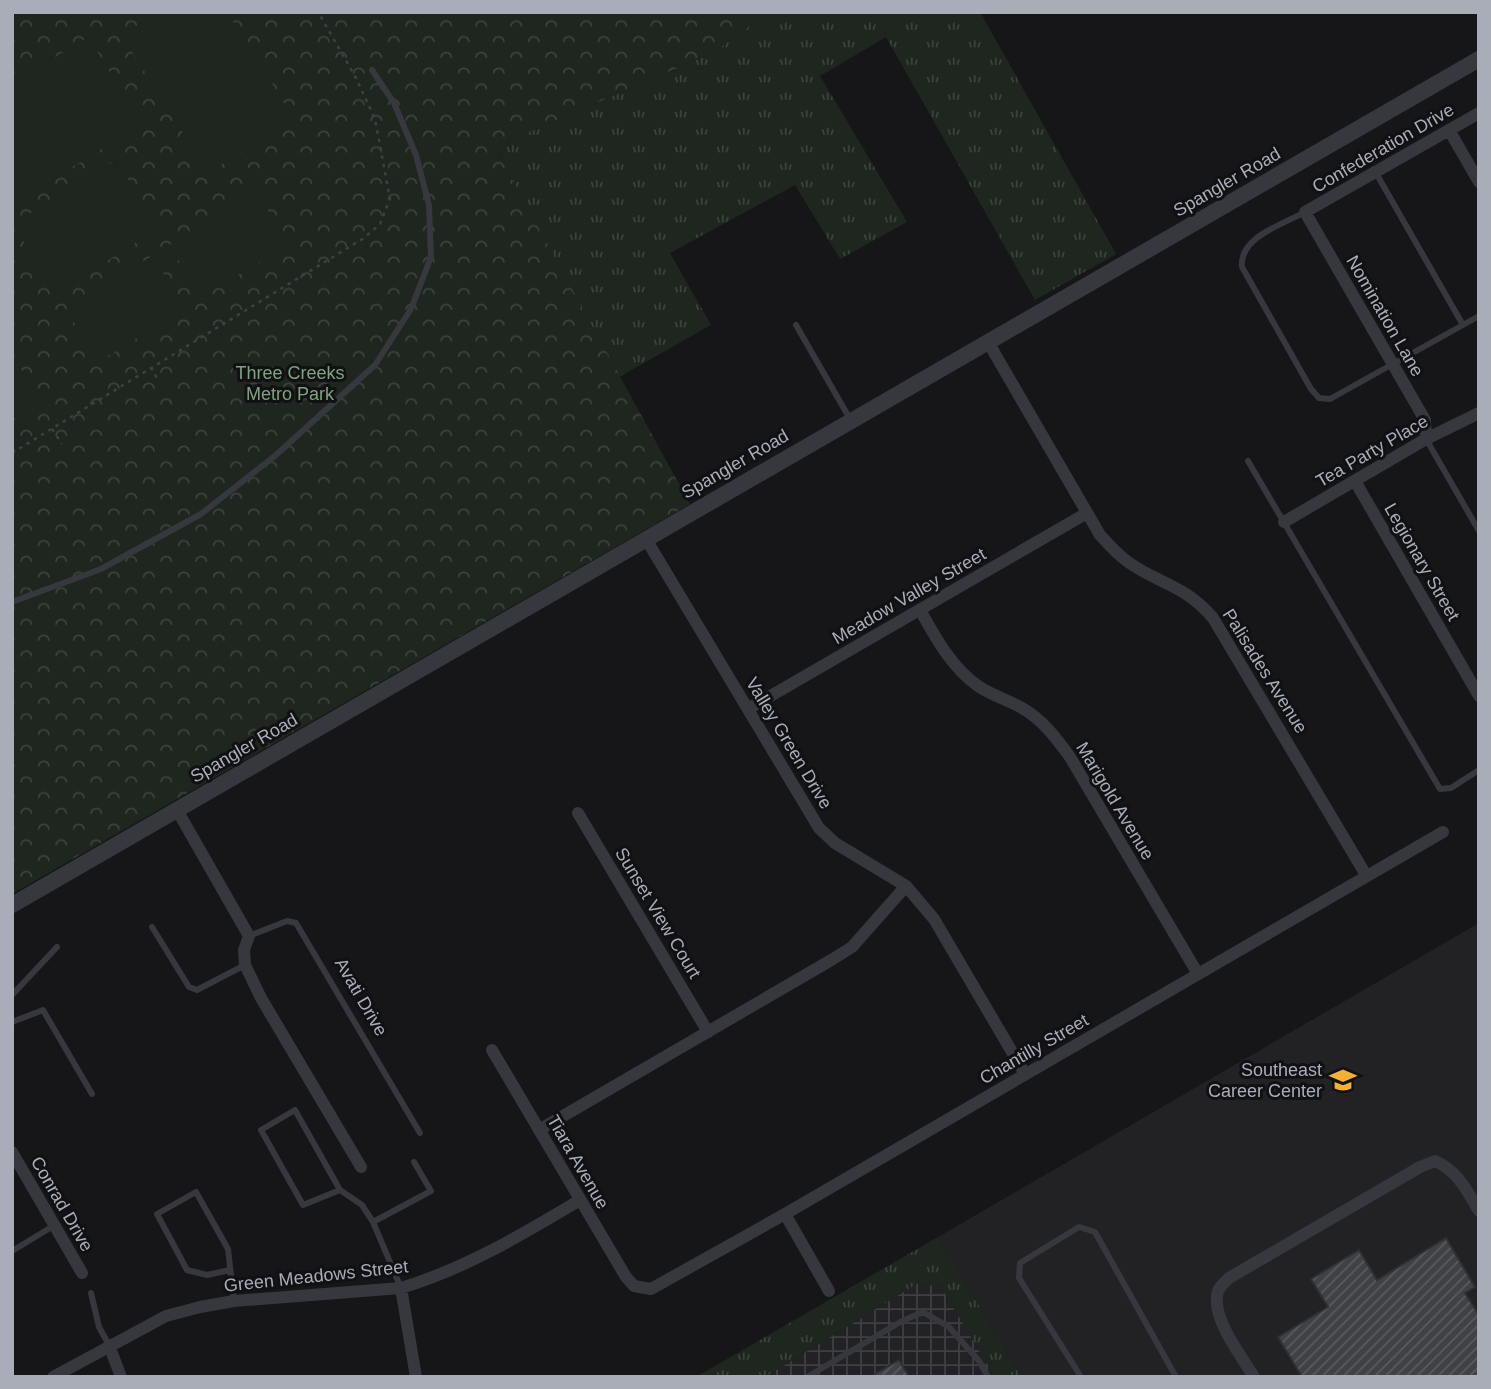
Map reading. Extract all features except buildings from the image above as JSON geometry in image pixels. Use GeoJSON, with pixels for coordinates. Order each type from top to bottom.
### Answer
{"type":"FeatureCollection","features":[{"type":"Feature","properties":{"kind":"street","name":"Spangler Road"},"geometry":{"type":"LineString","coordinates":[[12,905],[1479,59]]}},
{"type":"Feature","properties":{"kind":"street","name":"Confederation Drive"},"geometry":{"type":"LineString","coordinates":[[1305,212],[1479,113]]}},
{"type":"Feature","properties":{"kind":"street"},"geometry":{"type":"LineString","coordinates":[[1449,130],[1479,182]]}},
{"type":"Feature","properties":{"kind":"street","name":"Nomination Lane"},"geometry":{"type":"LineString","coordinates":[[1305,212],[1425,420],[1426,439]]}},
{"type":"Feature","properties":{"kind":"street","name":"Palisades Avenue"},"geometry":{"type":"LineString","coordinates":[[988,342],[1100,535],[1130,564],[1188,594],[1213,618],[1366,875]]}},
{"type":"Feature","properties":{"kind":"street","name":"Tea Party Place"},"geometry":{"type":"LineString","coordinates":[[1284,522],[1426,439],[1479,413]]}},
{"type":"Feature","properties":{"kind":"street","name":"Legionary Street"},"geometry":{"type":"LineString","coordinates":[[1355,481],[1479,696]]}},
{"type":"Feature","properties":{"kind":"street","name":"Meadow Valley Street"},"geometry":{"type":"LineString","coordinates":[[748,709],[1087,513]]}},
{"type":"Feature","properties":{"kind":"street","name":"Valley Green Drive"},"geometry":{"type":"LineString","coordinates":[[646,539],[819,828],[845,850],[906,886],[920,900],[934,919],[1025,1074]]}},
{"type":"Feature","properties":{"kind":"street","name":"Marigold Avenue"},"geometry":{"type":"LineString","coordinates":[[920,610],[948,657],[959,669],[980,688],[1023,709],[1056,738],[1070,757],[1198,974]]}},
{"type":"Feature","properties":{"kind":"street"},"geometry":{"type":"LineString","coordinates":[[177,810],[250,936],[244,950],[245,965],[261,998],[361,1167]]}},
{"type":"Feature","properties":{"kind":"street","name":"Sunset View Court"},"geometry":{"type":"LineString","coordinates":[[578,813],[708,1032]]}},
{"type":"Feature","properties":{"kind":"street","name":"Chantilly Street"},"geometry":{"type":"LineString","coordinates":[[640,1288],[657,1287],[1443,832]]}},
{"type":"Feature","properties":{"kind":"street"},"geometry":{"type":"LineString","coordinates":[[539,1130],[852,947],[906,886]]}},
{"type":"Feature","properties":{"kind":"street","name":"Tiara Avenue"},"geometry":{"type":"LineString","coordinates":[[492,1050],[626,1277],[640,1288]]}},
{"type":"Feature","properties":{"kind":"street","name":"Conrad Drive"},"geometry":{"type":"LineString","coordinates":[[12,1152],[82,1273]]}},
{"type":"Feature","properties":{"kind":"street"},"geometry":{"type":"LineString","coordinates":[[1254,1377],[1220,1318],[1217,1304],[1219,1288],[1229,1278],[1420,1167],[1435,1161],[1447,1166],[1460,1179],[1479,1211]]}},
{"type":"Feature","properties":{"kind":"street","name":"Green Meadows Street"},"geometry":{"type":"LineString","coordinates":[[52,1377],[166,1316],[234,1301],[401,1288],[452,1271],[580,1200]]}},
{"type":"Feature","properties":{"kind":"street"},"geometry":{"type":"LineString","coordinates":[[785,1214],[829,1291]]}},
{"type":"Feature","properties":{"kind":"street"},"geometry":{"type":"LineString","coordinates":[[401,1288],[416,1377]]}},
{"type":"Feature","properties":{"kind":"street"},"geometry":{"type":"LineString","coordinates":[[108,1345],[121,1377]]}},
{"type":"Feature","properties":{"kind":"lane"},"geometry":{"type":"LineString","coordinates":[[12,602],[101,569],[201,514],[276,455],[375,365],[411,309],[431,257],[429,205],[416,155],[394,103],[369,71]]}},
{"type":"Feature","properties":{"kind":"lane"},"geometry":{"type":"LineString","coordinates":[[1376,173],[1463,325]]}},
{"type":"Feature","properties":{"kind":"lane"},"geometry":{"type":"LineString","coordinates":[[1305,212],[1255,240],[1246,247],[1241,257],[1242,267],[1319,398],[1330,399],[1479,316]]}},
{"type":"Feature","properties":{"kind":"lane"},"geometry":{"type":"LineString","coordinates":[[796,325],[850,421]]}},
{"type":"Feature","properties":{"kind":"lane"},"geometry":{"type":"LineString","coordinates":[[1426,439],[1479,531]]}},
{"type":"Feature","properties":{"kind":"lane"},"geometry":{"type":"LineString","coordinates":[[1248,461],[1440,789],[1451,788],[1479,770]]}},
{"type":"Feature","properties":{"kind":"lane","name":"Avati Drive"},"geometry":{"type":"LineString","coordinates":[[250,936],[287,920],[296,923],[420,1133]]}},
{"type":"Feature","properties":{"kind":"lane"},"geometry":{"type":"LineString","coordinates":[[152,927],[189,988],[197,990],[245,965]]}},
{"type":"Feature","properties":{"kind":"lane"},"geometry":{"type":"LineString","coordinates":[[12,995],[57,947]]}},
{"type":"Feature","properties":{"kind":"lane"},"geometry":{"type":"LineString","coordinates":[[12,1022],[43,1010],[92,1094]]}},
{"type":"Feature","properties":{"kind":"lane"},"geometry":{"type":"LineString","coordinates":[[340,1190],[303,1205],[261,1130],[295,1110],[340,1190],[362,1205],[373,1222],[401,1288]]}},
{"type":"Feature","properties":{"kind":"lane"},"geometry":{"type":"LineString","coordinates":[[373,1222],[431,1191],[414,1162]]}},
{"type":"Feature","properties":{"kind":"lane"},"geometry":{"type":"LineString","coordinates":[[230,1270],[207,1275],[187,1270],[157,1214],[196,1192],[228,1249],[234,1301]]}},
{"type":"Feature","properties":{"kind":"lane"},"geometry":{"type":"LineString","coordinates":[[12,1251],[55,1226]]}},
{"type":"Feature","properties":{"kind":"lane"},"geometry":{"type":"LineString","coordinates":[[1081,1377],[1019,1278],[1020,1263],[1079,1227],[1095,1232],[1176,1377]]}},
{"type":"Feature","properties":{"kind":"lane"},"geometry":{"type":"LineString","coordinates":[[91,1293],[99,1327],[108,1345]]}},
{"type":"Feature","properties":{"kind":"lane"},"geometry":{"type":"LineString","coordinates":[[807,1377],[902,1321],[923,1312],[949,1327],[979,1361],[988,1377]]}},
{"type":"Feature","properties":{"kind":"path"},"geometry":{"type":"LineString","coordinates":[[12,453],[364,238],[380,224],[390,198],[375,119],[356,78],[318,12]]}},
{"type":"Feature","properties":{"kind":"path"},"geometry":{"type":"LineString","coordinates":[[356,78],[369,71]]}},
{"type":"Feature","properties":{"kind":"path"},"geometry":{"type":"LineString","coordinates":[[151,367],[159,382]]}},
{"type":"Feature","properties":{"kind":"path"},"geometry":{"type":"LineString","coordinates":[[52,429],[62,444]]}},
{"type":"Feature","properties":{"kind":"shaded area","name":"Southeast Career Center"},"geometry":{"type":"Polygon","coordinates":[[[1479,923],[1479,1377],[1022,1377],[938,1237],[1479,923]]]}},
{"type":"Feature","properties":{"kind":"shaded area"},"geometry":{"type":"Polygon","coordinates":[[[918,1283],[941,1287],[995,1377],[765,1377],[918,1283]]]}},
{"type":"Feature","properties":{"kind":"green space","name":"Three Creeks Metro Park"},"geometry":{"type":"Polygon","coordinates":[[[12,12],[768,12],[714,52],[509,141],[499,156],[690,504],[12,894],[12,12]]]}},
{"type":"Feature","properties":{"kind":"green space"},"geometry":{"type":"Polygon","coordinates":[[[158,12],[227,12],[294,119],[208,173],[122,35],[158,12]]]}},
{"type":"Feature","properties":{"kind":"green space"},"geometry":{"type":"Polygon","coordinates":[[[768,12],[980,12],[1116,254],[1035,300],[886,37],[820,76],[907,222],[840,259],[795,185],[670,253],[711,325],[619,377],[499,156],[509,141],[714,52],[768,12]]]}},
{"type":"Feature","properties":{"kind":"green space"},"geometry":{"type":"Polygon","coordinates":[[[88,37],[142,124],[12,204],[12,84],[88,37]]]}},
{"type":"Feature","properties":{"kind":"green space"},"geometry":{"type":"Polygon","coordinates":[[[116,160],[159,228],[56,293],[13,224],[116,160]]]}},
{"type":"Feature","properties":{"kind":"green space"},"geometry":{"type":"Polygon","coordinates":[[[256,191],[288,244],[202,297],[169,245],[256,191]]]}},
{"type":"Feature","properties":{"kind":"green space"},"geometry":{"type":"Polygon","coordinates":[[[152,256],[185,308],[98,362],[66,309],[152,256]]]}},
{"type":"Feature","properties":{"kind":"green space"},"geometry":{"type":"Polygon","coordinates":[[[12,356],[41,399],[12,419],[12,356]]]}},
{"type":"Feature","properties":{"kind":"green space"},"geometry":{"type":"Polygon","coordinates":[[[938,1237],[1022,1377],[995,1377],[941,1287],[918,1283],[765,1377],[696,1377],[938,1237]]]}},
{"type":"Feature","properties":{"kind":"place","name":"Southeast Career Center"},"geometry":{"type":"Point","coordinates":[1343,1080]}}]}
